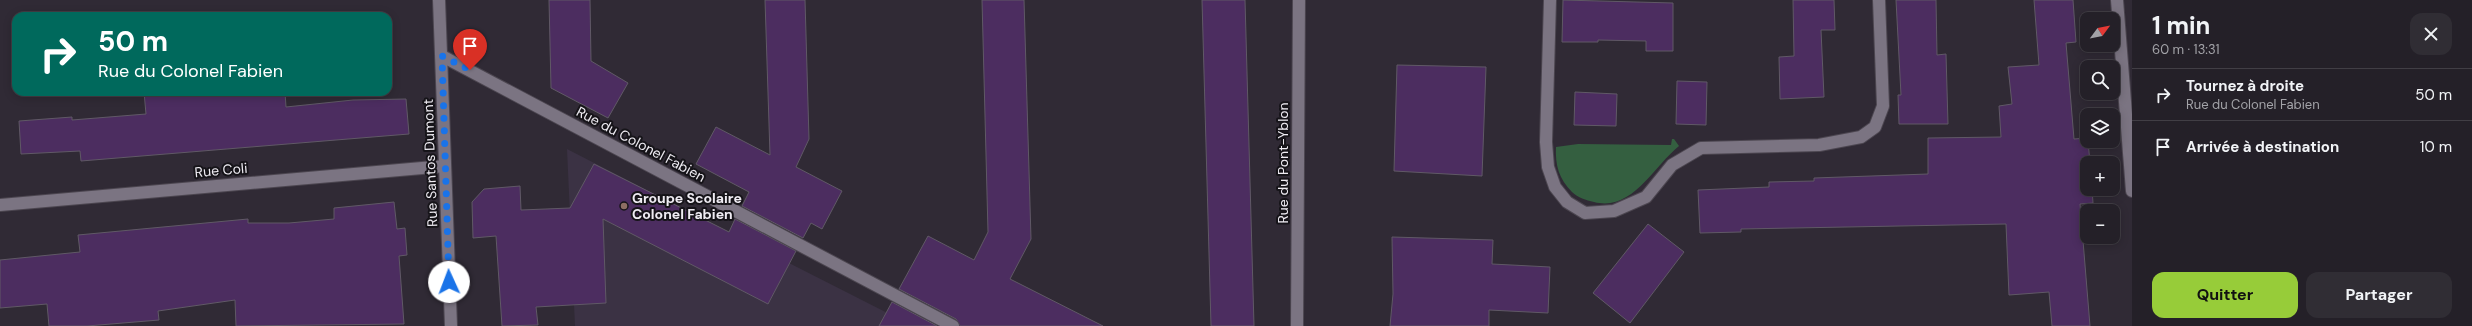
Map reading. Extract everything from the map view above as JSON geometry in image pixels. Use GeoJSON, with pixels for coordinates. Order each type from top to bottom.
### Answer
{"type":"FeatureCollection","features":[{"type":"Feature","properties":{"kind":"street","name":"Rue Santos Dumont"},"geometry":{"type":"LineString","coordinates":[[438,0],[442,56],[451,326]]}},
{"type":"Feature","properties":{"kind":"street","name":"Rue du Pont-Yblon"},"geometry":{"type":"LineString","coordinates":[[1297,326],[1299,0]]}},
{"type":"Feature","properties":{"kind":"street"},"geometry":{"type":"LineString","coordinates":[[1550,0],[1546,142],[1548,167],[1555,187],[1567,202],[1585,213],[1614,211],[1646,197],[1672,165],[1701,148],[1819,145],[1861,137],[1875,127],[1883,106],[1879,0]]}},
{"type":"Feature","properties":{"kind":"street"},"geometry":{"type":"LineString","coordinates":[[2117,0],[2132,191]]}},
{"type":"Feature","properties":{"kind":"street","name":"Rue du Colonel Fabien"},"geometry":{"type":"LineString","coordinates":[[442,56],[953,326]]}},
{"type":"Feature","properties":{"kind":"street","name":"Rue Coli"},"geometry":{"type":"LineString","coordinates":[[0,205],[445,166]]}},
{"type":"Feature","properties":{"kind":"shaded area","name":"Groupe Scolaire Colonel Fabien"},"geometry":{"type":"Polygon","coordinates":[[[567,149],[789,263],[913,326],[575,326],[567,149]]]}},
{"type":"Feature","properties":{"kind":"green space"},"geometry":{"type":"Polygon","coordinates":[[[1672,139],[1674,139],[1679,146],[1641,186],[1620,200],[1607,203],[1594,202],[1579,197],[1574,194],[1564,182],[1557,166],[1556,147],[1578,144],[1671,145],[1672,139]]]}},
{"type":"Feature","properties":{"kind":"building"},"geometry":{"type":"Polygon","coordinates":[[[549,0],[590,0],[591,61],[628,83],[608,118],[551,88],[549,0]]]}},
{"type":"Feature","properties":{"kind":"building"},"geometry":{"type":"Polygon","coordinates":[[[765,0],[805,0],[809,139],[796,167],[842,191],[822,229],[811,223],[803,238],[742,206],[749,192],[696,164],[716,127],[770,155],[765,0]]]}},
{"type":"Feature","properties":{"kind":"building"},"geometry":{"type":"Polygon","coordinates":[[[982,0],[1024,0],[1031,239],[1010,279],[1103,326],[960,326],[956,319],[899,289],[928,236],[974,260],[988,232],[982,0]]]}},
{"type":"Feature","properties":{"kind":"building"},"geometry":{"type":"Polygon","coordinates":[[[1202,0],[1245,0],[1254,326],[1211,326],[1202,0]]]}},
{"type":"Feature","properties":{"kind":"building"},"geometry":{"type":"Polygon","coordinates":[[[1563,0],[1673,3],[1673,51],[1646,51],[1646,41],[1598,40],[1598,42],[1562,42],[1563,0]]]}},
{"type":"Feature","properties":{"kind":"building"},"geometry":{"type":"Polygon","coordinates":[[[1793,0],[1834,0],[1835,30],[1821,30],[1824,97],[1780,99],[1779,57],[1794,56],[1793,0]]]}},
{"type":"Feature","properties":{"kind":"building"},"geometry":{"type":"Polygon","coordinates":[[[1896,0],[1936,0],[1937,55],[1946,54],[1948,124],[1899,124],[1898,95],[1901,95],[1896,0]]]}},
{"type":"Feature","properties":{"kind":"building"},"geometry":{"type":"Polygon","coordinates":[[[2034,0],[2073,0],[2076,42],[2066,43],[2074,139],[2080,139],[2080,148],[2089,148],[2089,156],[2080,156],[2080,196],[2092,196],[2093,203],[2080,204],[2080,244],[2083,244],[2090,326],[2052,326],[2049,292],[2009,295],[2006,224],[1741,229],[1741,232],[1700,233],[1698,190],[1769,187],[1769,182],[1814,181],[1814,178],[1928,174],[1928,138],[2001,137],[1999,106],[2012,104],[2008,67],[2039,65],[2034,0]]]}},
{"type":"Feature","properties":{"kind":"building"},"geometry":{"type":"Polygon","coordinates":[[[1397,65],[1486,67],[1482,176],[1394,171],[1397,65]]]}},
{"type":"Feature","properties":{"kind":"building"},"geometry":{"type":"Polygon","coordinates":[[[1677,81],[1707,82],[1706,125],[1676,124],[1677,81]]]}},
{"type":"Feature","properties":{"kind":"building"},"geometry":{"type":"Polygon","coordinates":[[[1575,92],[1617,94],[1616,126],[1574,125],[1575,92]]]}},
{"type":"Feature","properties":{"kind":"building"},"geometry":{"type":"Polygon","coordinates":[[[144,96],[285,96],[286,107],[353,100],[406,99],[409,134],[81,161],[80,151],[21,154],[19,121],[72,117],[72,120],[146,114],[144,96]]]}},
{"type":"Feature","properties":{"kind":"building"},"geometry":{"type":"Polygon","coordinates":[[[594,164],[729,232],[735,219],[796,251],[768,304],[603,219],[606,303],[536,307],[538,325],[502,326],[496,236],[473,238],[472,202],[484,189],[520,186],[521,210],[570,208],[594,164]]]}},
{"type":"Feature","properties":{"kind":"building"},"geometry":{"type":"Polygon","coordinates":[[[394,202],[397,229],[405,228],[407,255],[399,256],[404,324],[236,326],[235,300],[158,311],[159,320],[87,326],[49,326],[47,304],[0,308],[0,260],[80,252],[78,235],[248,219],[248,223],[289,223],[334,219],[334,208],[394,202]]]}},
{"type":"Feature","properties":{"kind":"building"},"geometry":{"type":"Polygon","coordinates":[[[1648,224],[1684,252],[1630,323],[1593,293],[1648,224]]]}},
{"type":"Feature","properties":{"kind":"building"},"geometry":{"type":"Polygon","coordinates":[[[1392,237],[1493,240],[1492,264],[1550,267],[1548,313],[1489,310],[1489,326],[1390,326],[1393,294],[1392,237]]]}},
{"type":"Feature","properties":{"kind":"building"},"geometry":{"type":"Polygon","coordinates":[[[892,302],[937,326],[879,326],[892,302]]]}},
{"type":"Feature","properties":{"kind":"place","name":"Groupe Scolaire Colonel Fabien"},"geometry":{"type":"Point","coordinates":[624,206]}},
{"type":"Feature","properties":{"kind":"route"},"geometry":{"type":"LineString","coordinates":[[449,282],[442,56],[470,70]]}}]}
